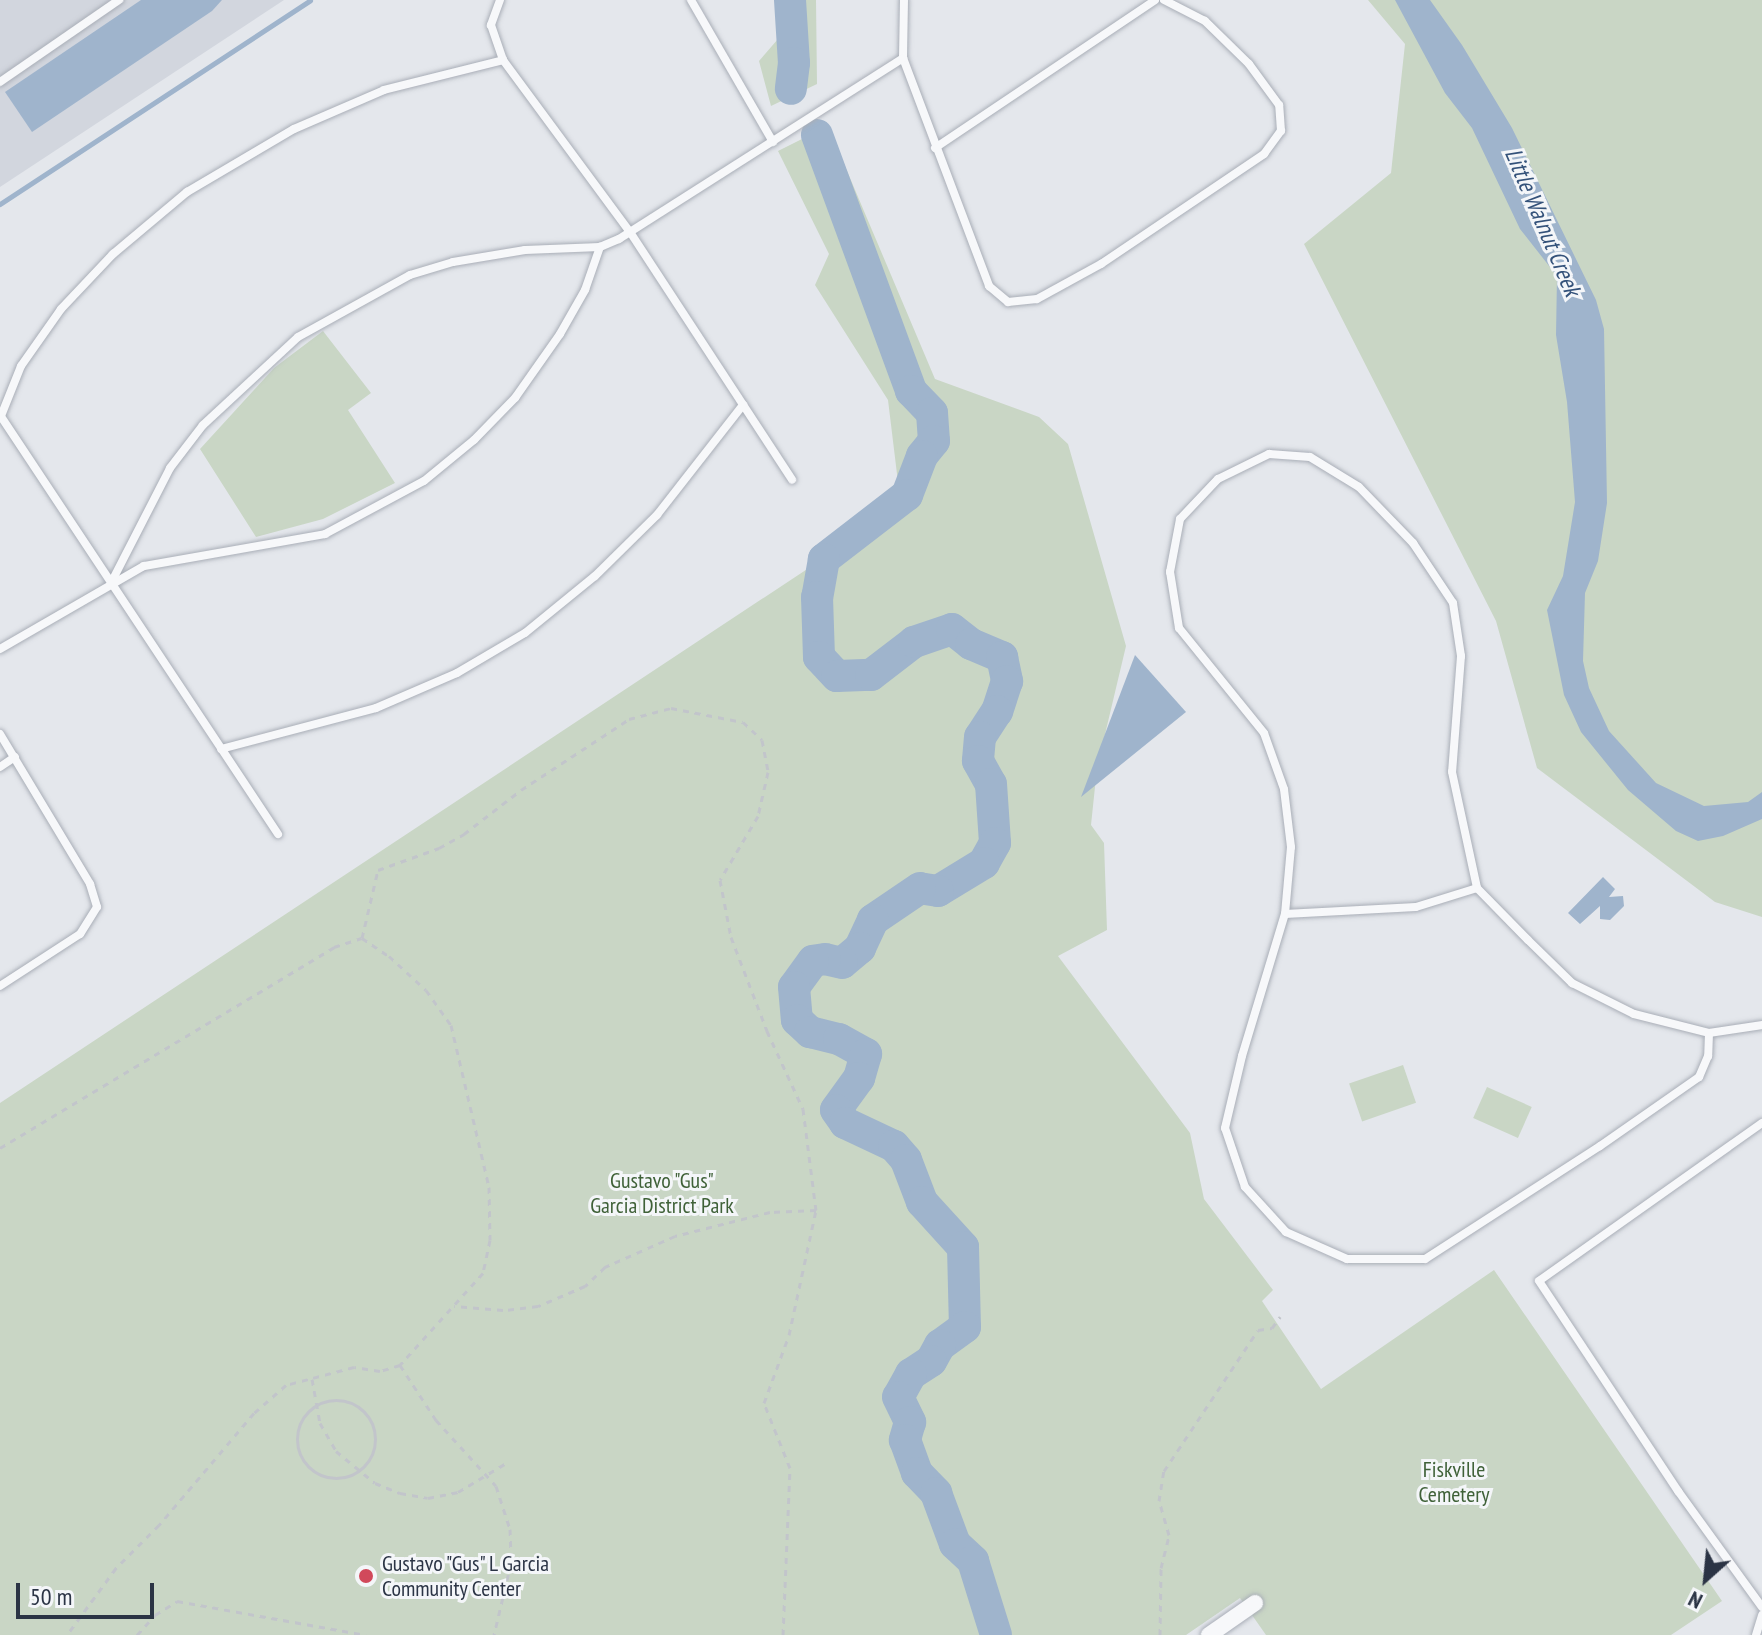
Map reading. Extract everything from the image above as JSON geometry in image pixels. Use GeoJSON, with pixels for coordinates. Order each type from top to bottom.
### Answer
{"type":"FeatureCollection","features":[{"type":"Feature","properties":{"kind":"street"},"geometry":{"type":"LineString","coordinates":[[1209,1635],[1255,1603]]}},
{"type":"Feature","properties":{"kind":"lane"},"geometry":{"type":"LineString","coordinates":[[0,82],[119,0]]}},
{"type":"Feature","properties":{"kind":"lane"},"geometry":{"type":"LineString","coordinates":[[500,0],[491,25],[503,60],[630,232],[792,480]]}},
{"type":"Feature","properties":{"kind":"lane"},"geometry":{"type":"LineString","coordinates":[[691,0],[773,142]]}},
{"type":"Feature","properties":{"kind":"lane"},"geometry":{"type":"LineString","coordinates":[[904,0],[903,58],[989,286],[1008,302],[1037,299],[1101,264],[1264,154],[1281,131],[1279,105],[1249,64],[1205,21],[1164,0]]}},
{"type":"Feature","properties":{"kind":"lane"},"geometry":{"type":"LineString","coordinates":[[935,148],[1155,0]]}},
{"type":"Feature","properties":{"kind":"lane"},"geometry":{"type":"LineString","coordinates":[[111,583],[170,468],[203,425],[298,337],[358,300],[424,270],[525,250],[600,247],[630,232],[903,58]]}},
{"type":"Feature","properties":{"kind":"lane"},"geometry":{"type":"LineString","coordinates":[[278,834],[0,416],[21,366],[61,309],[113,254],[187,192],[294,129],[384,90],[503,60]]}},
{"type":"Feature","properties":{"kind":"lane"},"geometry":{"type":"LineString","coordinates":[[0,649],[144,566],[325,534],[424,481],[474,440],[515,398],[585,290],[600,247]]}},
{"type":"Feature","properties":{"kind":"lane"},"geometry":{"type":"LineString","coordinates":[[221,749],[376,708],[457,673],[525,633],[595,576],[657,515],[743,405]]}},
{"type":"Feature","properties":{"kind":"lane"},"geometry":{"type":"LineString","coordinates":[[1709,1033],[1708,1056],[1699,1077],[1600,1146],[1425,1259],[1347,1259],[1286,1232],[1245,1187],[1225,1128],[1242,1056],[1285,914],[1291,847],[1284,789],[1264,733],[1179,628],[1170,572],[1180,519],[1218,479],[1269,454],[1310,457],[1359,487],[1413,543],[1453,603],[1461,656],[1452,772],[1477,888],[1572,983],[1634,1014],[1709,1033],[1762,1025]]}},
{"type":"Feature","properties":{"kind":"lane"},"geometry":{"type":"LineString","coordinates":[[0,734],[90,884],[97,907],[80,934],[0,986]]}},
{"type":"Feature","properties":{"kind":"lane"},"geometry":{"type":"LineString","coordinates":[[0,767],[15,757]]}},
{"type":"Feature","properties":{"kind":"lane"},"geometry":{"type":"LineString","coordinates":[[1285,914],[1416,907],[1477,888]]}},
{"type":"Feature","properties":{"kind":"lane"},"geometry":{"type":"LineString","coordinates":[[1762,1123],[1539,1281],[1678,1491],[1762,1607]]}},
{"type":"Feature","properties":{"kind":"lane"},"geometry":{"type":"LineString","coordinates":[[1756,1635],[1762,1615]]}},
{"type":"Feature","properties":{"kind":"path"},"geometry":{"type":"LineString","coordinates":[[362,938],[378,870],[439,848],[464,834],[521,790],[629,719],[671,708],[743,722],[762,740],[768,772],[758,816],[720,880],[731,937],[772,1043],[803,1109],[816,1210],[789,1335],[764,1403],[790,1468],[783,1635]]}},
{"type":"Feature","properties":{"kind":"path"},"geometry":{"type":"LineString","coordinates":[[0,1148],[334,947],[362,938]]}},
{"type":"Feature","properties":{"kind":"path"},"geometry":{"type":"LineString","coordinates":[[67,1635],[116,1568],[159,1525],[254,1413],[286,1385],[354,1367],[380,1371],[400,1365],[483,1273],[490,1240],[489,1187],[451,1025],[426,990],[389,956],[362,938]]}},
{"type":"Feature","properties":{"kind":"path"},"geometry":{"type":"LineString","coordinates":[[454,1306],[503,1310],[538,1306],[585,1286],[605,1267],[675,1236],[770,1212],[816,1210]]}},
{"type":"Feature","properties":{"kind":"path"},"geometry":{"type":"LineString","coordinates":[[1160,1635],[1161,1568],[1169,1535],[1159,1501],[1164,1471],[1258,1330],[1272,1328],[1280,1317]]}},
{"type":"Feature","properties":{"kind":"path"},"geometry":{"type":"LineString","coordinates":[[400,1365],[436,1420],[496,1486],[510,1529],[511,1563],[494,1635]]}},
{"type":"Feature","properties":{"kind":"path"},"geometry":{"type":"LineString","coordinates":[[312,1378],[320,1423],[336,1451],[359,1471],[400,1493],[428,1498],[458,1492],[488,1477],[508,1462]]}},
{"type":"Feature","properties":{"kind":"path"},"geometry":{"type":"LineString","coordinates":[[344,1400],[367,1414],[376,1440],[373,1454],[359,1471],[332,1479],[310,1469],[302,1459],[297,1435],[300,1423],[316,1405],[344,1400]]}},
{"type":"Feature","properties":{"kind":"path"},"geometry":{"type":"LineString","coordinates":[[137,1635],[155,1615],[177,1601],[366,1635]]}},
{"type":"Feature","properties":{"kind":"shaded area"},"geometry":{"type":"Polygon","coordinates":[[[0,0],[284,0],[0,187],[0,0]]]}},
{"type":"Feature","properties":{"kind":"green space"},"geometry":{"type":"Polygon","coordinates":[[[776,0],[816,0],[817,84],[771,106],[759,61],[778,39],[776,0]]]}},
{"type":"Feature","properties":{"kind":"green space"},"geometry":{"type":"Polygon","coordinates":[[[1368,0],[1762,0],[1762,917],[1715,902],[1537,768],[1496,621],[1304,244],[1391,173],[1405,44],[1368,0]]]}},
{"type":"Feature","properties":{"kind":"green space","name":"Gustavo \"Gus\" Garcia District Park"},"geometry":{"type":"Polygon","coordinates":[[[828,126],[935,379],[1039,417],[1068,444],[1126,646],[1097,768],[1091,825],[1104,843],[1107,930],[1058,956],[1190,1133],[1204,1199],[1273,1290],[1262,1301],[1321,1389],[1494,1270],[1722,1601],[1671,1635],[1266,1635],[1240,1598],[1186,1635],[0,1635],[0,1103],[901,507],[888,400],[815,285],[829,254],[778,151],[828,126]]]}},
{"type":"Feature","properties":{"kind":"green space"},"geometry":{"type":"Polygon","coordinates":[[[323,331],[371,393],[348,410],[395,483],[323,519],[256,537],[200,449],[274,368],[323,331]]]}},
{"type":"Feature","properties":{"kind":"green space"},"geometry":{"type":"Polygon","coordinates":[[[1403,1065],[1416,1103],[1362,1121],[1349,1084],[1403,1065]]]}},
{"type":"Feature","properties":{"kind":"green space"},"geometry":{"type":"Polygon","coordinates":[[[1487,1087],[1532,1107],[1518,1138],[1473,1118],[1487,1087]]]}},
{"type":"Feature","properties":{"kind":"water"},"geometry":{"type":"Polygon","coordinates":[[[141,0],[222,0],[212,11],[32,132],[5,92],[141,0]]]}},
{"type":"Feature","properties":{"kind":"water","name":"Little Walnut Creek"},"geometry":{"type":"Polygon","coordinates":[[[1395,0],[1430,0],[1462,45],[1512,128],[1596,300],[1604,329],[1607,503],[1598,561],[1585,593],[1583,661],[1589,688],[1609,731],[1656,783],[1704,806],[1748,802],[1762,792],[1762,819],[1723,836],[1698,841],[1676,831],[1628,790],[1581,732],[1564,695],[1547,610],[1563,576],[1575,502],[1567,402],[1556,335],[1557,276],[1520,229],[1472,128],[1445,93],[1395,0]]]}},
{"type":"Feature","properties":{"kind":"water"},"geometry":{"type":"Polygon","coordinates":[[[1135,655],[1186,712],[1081,797],[1135,655]]]}},
{"type":"Feature","properties":{"kind":"water"},"geometry":{"type":"Polygon","coordinates":[[[1603,877],[1615,889],[1609,897],[1623,896],[1624,906],[1610,920],[1600,919],[1600,906],[1580,924],[1568,913],[1603,877]]]}},
{"type":"Feature","properties":{"kind":"waterway"},"geometry":{"type":"LineString","coordinates":[[0,204],[310,0]]}},
{"type":"Feature","properties":{"kind":"waterway"},"geometry":{"type":"LineString","coordinates":[[790,0],[794,63],[791,89]]}},
{"type":"Feature","properties":{"kind":"waterway"},"geometry":{"type":"LineString","coordinates":[[817,135],[911,391],[932,413],[934,441],[922,456],[907,495],[824,559],[817,597],[819,657],[837,676],[871,675],[914,642],[952,629],[971,644],[1002,657],[1007,681],[997,711],[980,737],[978,761],[991,784],[995,843],[984,863],[938,891],[920,888],[873,920],[860,948],[842,963],[825,959],[813,961],[794,987],[797,1020],[810,1032],[839,1039],[866,1054],[859,1078],[836,1110],[845,1123],[894,1146],[906,1160],[922,1202],[963,1247],[965,1327],[940,1345],[931,1361],[911,1374],[898,1397],[910,1422],[905,1440],[917,1473],[936,1493],[955,1544],[973,1561],[996,1635]]}},
{"type":"Feature","properties":{"kind":"place","name":"Gustavo \"Gus\" L Garcia Community Center"},"geometry":{"type":"Point","coordinates":[366,1576]}},
{"type":"Feature","properties":{"kind":"park label","name":"Fiskville Cemetery"},"geometry":{"type":"Point","coordinates":[1454,1482]}}]}
